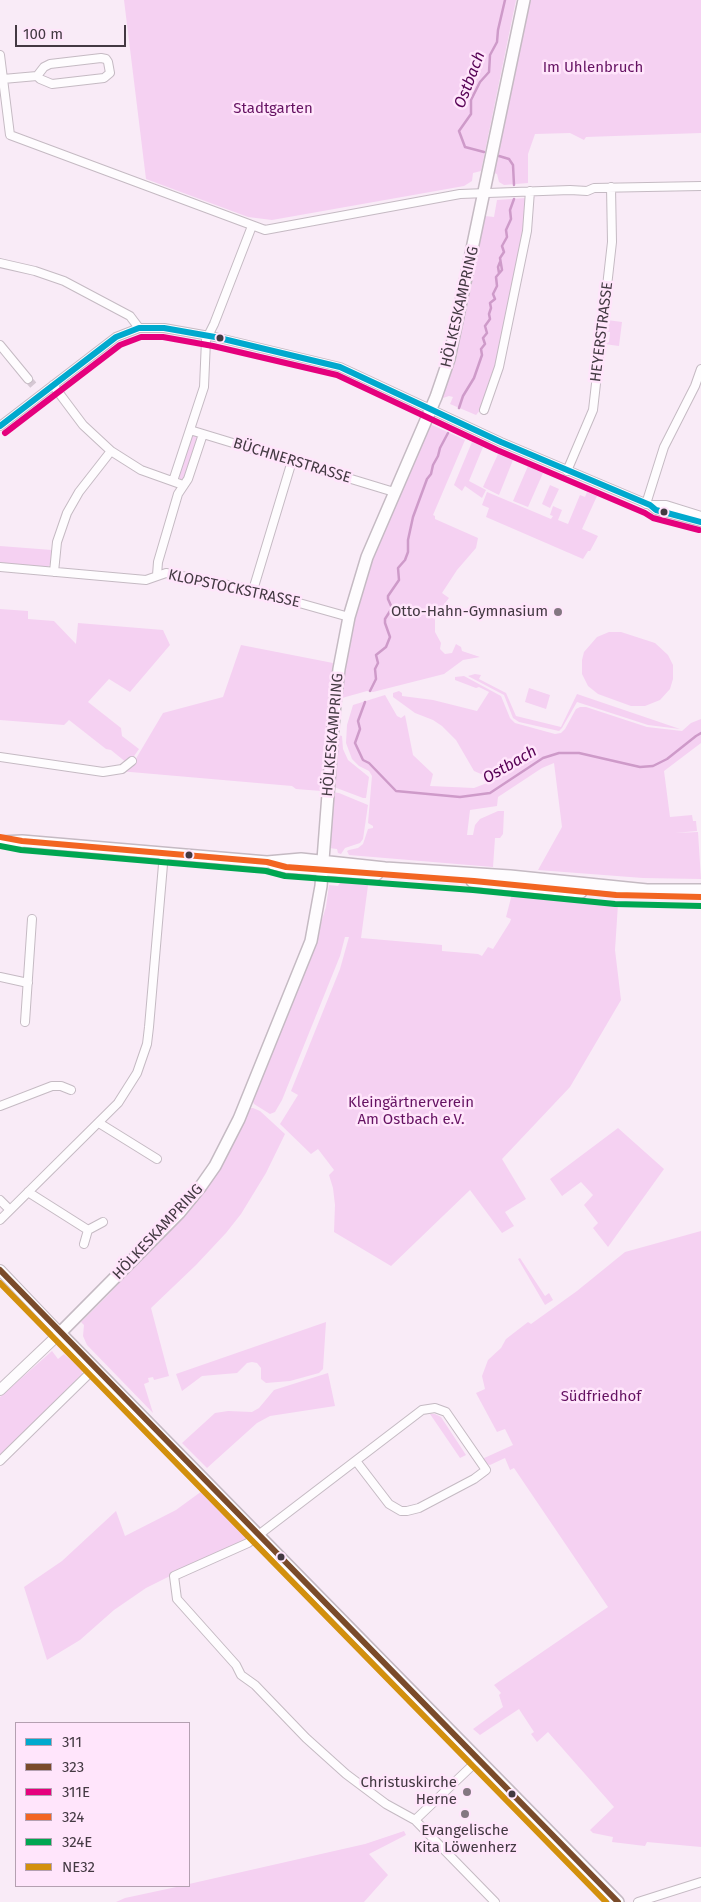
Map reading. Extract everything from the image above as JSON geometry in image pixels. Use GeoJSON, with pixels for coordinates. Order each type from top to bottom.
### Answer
{"type":"FeatureCollection","features":[{"type":"Feature","properties":{"kind":"main road","name":"HÖLKESKAMPRING"},"geometry":{"type":"LineString","coordinates":[[60,1333],[179,1213],[201,1186],[228,1143],[310,941],[316,921],[323,866],[339,668],[349,616],[367,557],[450,359],[524,0]]}},
{"type":"Feature","properties":{"kind":"main road"},"geometry":{"type":"LineString","coordinates":[[0,837],[22,841],[267,862],[286,867],[385,868],[510,876],[617,888],[701,890]]}},
{"type":"Feature","properties":{"kind":"main road"},"geometry":{"type":"LineString","coordinates":[[0,842],[22,841]]}},
{"type":"Feature","properties":{"kind":"main road"},"geometry":{"type":"LineString","coordinates":[[323,866],[616,895],[701,897]]}},
{"type":"Feature","properties":{"kind":"main road"},"geometry":{"type":"LineString","coordinates":[[60,1333],[618,1902]]}},
{"type":"Feature","properties":{"kind":"street"},"geometry":{"type":"LineString","coordinates":[[0,55],[10,135],[265,230],[460,194],[587,191],[594,188],[611,187],[701,186]]}},
{"type":"Feature","properties":{"kind":"street"},"geometry":{"type":"LineString","coordinates":[[3,79],[36,76],[52,84],[104,78],[110,73],[108,62],[106,59],[101,58],[50,64],[44,67],[36,76]]}},
{"type":"Feature","properties":{"kind":"street","name":"HEYERSTRASSE"},"geometry":{"type":"LineString","coordinates":[[567,471],[592,410],[612,242],[611,187]]}},
{"type":"Feature","properties":{"kind":"street"},"geometry":{"type":"LineString","coordinates":[[484,410],[500,367],[527,231],[530,191]]}},
{"type":"Feature","properties":{"kind":"street"},"geometry":{"type":"LineString","coordinates":[[172,481],[204,386],[207,335],[214,324],[252,226]]}},
{"type":"Feature","properties":{"kind":"street"},"geometry":{"type":"LineString","coordinates":[[0,263],[35,271],[64,281],[130,316],[139,328]]}},
{"type":"Feature","properties":{"kind":"street"},"geometry":{"type":"LineString","coordinates":[[0,426],[116,337],[139,328],[154,327],[207,335],[340,367],[656,510],[701,522]]}},
{"type":"Feature","properties":{"kind":"street"},"geometry":{"type":"LineString","coordinates":[[0,345],[28,379]]}},
{"type":"Feature","properties":{"kind":"street"},"geometry":{"type":"LineString","coordinates":[[648,505],[664,447],[695,386],[701,370]]}},
{"type":"Feature","properties":{"kind":"street"},"geometry":{"type":"LineString","coordinates":[[53,385],[91,433],[111,451],[141,470],[182,485]]}},
{"type":"Feature","properties":{"kind":"street"},"geometry":{"type":"LineString","coordinates":[[34,387],[41,395]]}},
{"type":"Feature","properties":{"kind":"street","name":"BÜCHNERSTRASSE"},"geometry":{"type":"LineString","coordinates":[[190,430],[394,492]]}},
{"type":"Feature","properties":{"kind":"street"},"geometry":{"type":"LineString","coordinates":[[157,575],[158,562],[178,494],[182,485],[188,479],[203,434]]}},
{"type":"Feature","properties":{"kind":"street"},"geometry":{"type":"LineString","coordinates":[[54,572],[57,542],[67,513],[79,492],[111,451]]}},
{"type":"Feature","properties":{"kind":"street"},"geometry":{"type":"LineString","coordinates":[[253,590],[292,461]]}},
{"type":"Feature","properties":{"kind":"street"},"geometry":{"type":"LineString","coordinates":[[648,505],[666,506],[701,516]]}},
{"type":"Feature","properties":{"kind":"street","name":"KLOPSTOCKSTRASSE"},"geometry":{"type":"LineString","coordinates":[[0,567],[146,580],[166,573],[253,590],[349,616]]}},
{"type":"Feature","properties":{"kind":"street"},"geometry":{"type":"LineString","coordinates":[[0,757],[103,772],[122,769],[132,761]]}},
{"type":"Feature","properties":{"kind":"street"},"geometry":{"type":"LineString","coordinates":[[0,1220],[118,1104],[137,1073],[147,1044],[164,853]]}},
{"type":"Feature","properties":{"kind":"street"},"geometry":{"type":"LineString","coordinates":[[25,1022],[32,919]]}},
{"type":"Feature","properties":{"kind":"street"},"geometry":{"type":"LineString","coordinates":[[0,977],[28,983]]}},
{"type":"Feature","properties":{"kind":"street"},"geometry":{"type":"LineString","coordinates":[[0,1106],[52,1086],[61,1086],[71,1090]]}},
{"type":"Feature","properties":{"kind":"street"},"geometry":{"type":"LineString","coordinates":[[99,1123],[157,1158]]}},
{"type":"Feature","properties":{"kind":"street"},"geometry":{"type":"LineString","coordinates":[[28,1192],[88,1230]]}},
{"type":"Feature","properties":{"kind":"street"},"geometry":{"type":"LineString","coordinates":[[0,1200],[10,1210]]}},
{"type":"Feature","properties":{"kind":"street"},"geometry":{"type":"LineString","coordinates":[[84,1244],[88,1230],[103,1222]]}},
{"type":"Feature","properties":{"kind":"street"},"geometry":{"type":"LineString","coordinates":[[0,1270],[60,1333]]}},
{"type":"Feature","properties":{"kind":"street","name":"HÖLKESKAMPRING"},"geometry":{"type":"LineString","coordinates":[[0,1390],[60,1333]]}},
{"type":"Feature","properties":{"kind":"street"},"geometry":{"type":"LineString","coordinates":[[0,1461],[95,1368]]}},
{"type":"Feature","properties":{"kind":"street"},"geometry":{"type":"LineString","coordinates":[[356,1461],[389,1504],[401,1511],[419,1508],[474,1479],[486,1470],[446,1412],[435,1408],[422,1410],[356,1461],[259,1536],[228,1553],[210,1559],[174,1576],[175,1591],[179,1602],[236,1665],[241,1675],[255,1685],[306,1738],[346,1774],[386,1804],[415,1820],[495,1902]]}},
{"type":"Feature","properties":{"kind":"street"},"geometry":{"type":"LineString","coordinates":[[415,1820],[478,1760]]}},
{"type":"Feature","properties":{"kind":"street"},"geometry":{"type":"LineString","coordinates":[[638,1902],[701,1882]]}},
{"type":"Feature","properties":{"kind":"green space","name":"Stadtgarten"},"geometry":{"type":"Polygon","coordinates":[[[124,0],[516,0],[481,171],[473,173],[472,181],[464,186],[272,220],[248,217],[146,179],[124,0]]]}},
{"type":"Feature","properties":{"kind":"green space","name":"Im Uhlenbruch"},"geometry":{"type":"Polygon","coordinates":[[[529,0],[701,0],[701,133],[586,137],[584,140],[570,133],[535,134],[528,154],[528,183],[504,185],[499,182],[497,174],[494,173],[529,0]]]}},
{"type":"Feature","properties":{"kind":"green space"},"geometry":{"type":"Polygon","coordinates":[[[526,198],[525,223],[498,362],[482,408],[476,415],[450,404],[453,397],[443,398],[443,393],[456,354],[485,216],[494,217],[497,200],[526,198]]]}},
{"type":"Feature","properties":{"kind":"green space"},"geometry":{"type":"Polygon","coordinates":[[[607,320],[622,322],[619,346],[604,344],[609,342],[610,332],[606,332],[607,320]]]}},
{"type":"Feature","properties":{"kind":"green space"},"geometry":{"type":"Polygon","coordinates":[[[430,424],[465,440],[433,515],[435,519],[478,538],[476,548],[457,570],[442,593],[449,598],[435,616],[435,632],[441,643],[440,649],[445,654],[452,653],[456,644],[461,647],[462,651],[480,657],[463,660],[444,674],[342,698],[342,685],[351,630],[373,554],[430,424]]]}},
{"type":"Feature","properties":{"kind":"green space"},"geometry":{"type":"Polygon","coordinates":[[[193,435],[196,435],[198,440],[184,479],[180,479],[178,475],[193,435]]]}},
{"type":"Feature","properties":{"kind":"green space"},"geometry":{"type":"Polygon","coordinates":[[[472,442],[483,447],[469,481],[486,490],[482,498],[465,486],[462,491],[454,485],[472,442]]]}},
{"type":"Feature","properties":{"kind":"green space"},"geometry":{"type":"Polygon","coordinates":[[[498,454],[513,460],[499,495],[483,487],[498,454]]]}},
{"type":"Feature","properties":{"kind":"green space"},"geometry":{"type":"Polygon","coordinates":[[[528,466],[543,473],[528,507],[513,501],[528,466]]]}},
{"type":"Feature","properties":{"kind":"green space"},"geometry":{"type":"Polygon","coordinates":[[[550,485],[559,489],[550,508],[542,504],[550,485]]]}},
{"type":"Feature","properties":{"kind":"green space"},"geometry":{"type":"Polygon","coordinates":[[[487,492],[551,519],[553,516],[550,515],[553,506],[562,510],[558,520],[568,524],[580,495],[585,497],[587,492],[597,496],[582,529],[598,536],[583,559],[486,517],[489,508],[482,505],[487,492]]]}},
{"type":"Feature","properties":{"kind":"green space"},"geometry":{"type":"Polygon","coordinates":[[[0,546],[52,550],[51,563],[48,567],[0,563],[0,546]]]}},
{"type":"Feature","properties":{"kind":"green space"},"geometry":{"type":"Polygon","coordinates":[[[0,609],[28,611],[28,619],[54,621],[76,644],[78,623],[163,630],[170,645],[130,692],[109,679],[88,702],[121,728],[122,736],[139,749],[132,759],[127,763],[69,720],[64,725],[0,720],[0,609]]]}},
{"type":"Feature","properties":{"kind":"green space"},"geometry":{"type":"Polygon","coordinates":[[[609,632],[621,632],[655,643],[668,655],[673,665],[673,679],[670,689],[660,700],[645,706],[631,706],[598,694],[588,686],[582,674],[584,652],[597,637],[609,632]]]}},
{"type":"Feature","properties":{"kind":"green space"},"geometry":{"type":"Polygon","coordinates":[[[241,645],[333,663],[321,791],[296,789],[292,786],[119,771],[128,769],[134,762],[163,713],[223,697],[241,645]]]}},
{"type":"Feature","properties":{"kind":"green space"},"geometry":{"type":"Polygon","coordinates":[[[481,675],[479,679],[506,693],[516,716],[561,727],[577,694],[680,729],[648,725],[577,702],[559,731],[519,722],[513,718],[504,695],[468,676],[481,675]]]}},
{"type":"Feature","properties":{"kind":"green space"},"geometry":{"type":"Polygon","coordinates":[[[464,676],[501,696],[510,718],[515,723],[555,734],[561,733],[565,729],[576,709],[580,707],[586,707],[647,727],[682,731],[691,723],[701,719],[701,743],[664,771],[670,817],[692,815],[693,821],[696,821],[697,831],[675,833],[698,832],[701,879],[643,878],[538,870],[562,827],[554,763],[542,768],[498,797],[497,806],[470,810],[467,835],[473,835],[475,825],[480,819],[498,811],[504,811],[503,834],[500,838],[495,838],[493,867],[349,855],[347,851],[358,848],[363,844],[368,829],[373,828],[368,823],[372,776],[369,771],[359,766],[352,759],[346,743],[347,725],[353,705],[385,695],[397,716],[401,718],[405,715],[413,755],[433,774],[430,786],[474,788],[495,780],[474,771],[456,740],[442,726],[433,720],[415,713],[393,697],[393,693],[399,691],[402,693],[402,696],[433,700],[477,711],[489,692],[455,680],[455,677],[464,676]]]}},
{"type":"Feature","properties":{"kind":"green space"},"geometry":{"type":"Polygon","coordinates":[[[529,688],[550,695],[546,709],[525,702],[529,688]]]}},
{"type":"Feature","properties":{"kind":"green space"},"geometry":{"type":"Polygon","coordinates":[[[338,735],[342,736],[343,749],[348,760],[369,777],[366,798],[334,787],[338,735]]]}},
{"type":"Feature","properties":{"kind":"green space"},"geometry":{"type":"Polygon","coordinates":[[[333,792],[368,805],[363,839],[360,843],[345,848],[341,854],[338,853],[337,849],[329,848],[333,792]]]}},
{"type":"Feature","properties":{"kind":"green space","name":"Kleingärtnerverein Am Ostbach e.V."},"geometry":{"type":"Polygon","coordinates":[[[349,877],[369,878],[361,938],[442,945],[442,951],[482,956],[488,947],[493,949],[510,922],[511,919],[506,917],[512,894],[618,904],[615,950],[621,1000],[570,1087],[502,1159],[526,1199],[505,1212],[514,1226],[502,1233],[470,1190],[391,1266],[334,1232],[335,1205],[329,1175],[334,1170],[318,1149],[311,1154],[280,1124],[298,1095],[291,1091],[340,969],[349,937],[345,937],[340,956],[282,1100],[275,1112],[270,1114],[254,1104],[252,1100],[312,951],[326,907],[329,885],[338,886],[341,881],[349,877]]]}},
{"type":"Feature","properties":{"kind":"green space"},"geometry":{"type":"Polygon","coordinates":[[[249,1108],[260,1111],[285,1134],[266,1173],[241,1214],[196,1265],[151,1308],[169,1376],[154,1380],[153,1377],[148,1378],[149,1382],[144,1384],[153,1413],[87,1345],[83,1336],[84,1325],[81,1322],[110,1293],[212,1180],[233,1144],[249,1108]]]}},
{"type":"Feature","properties":{"kind":"green space"},"geometry":{"type":"Polygon","coordinates":[[[618,1128],[664,1169],[608,1247],[593,1228],[598,1223],[584,1205],[593,1195],[581,1182],[562,1196],[550,1179],[618,1128]]]}},
{"type":"Feature","properties":{"kind":"green space","name":"Südfriedhof"},"geometry":{"type":"Polygon","coordinates":[[[701,1231],[701,1847],[647,1842],[645,1846],[612,1842],[613,1837],[593,1833],[590,1830],[614,1807],[548,1732],[537,1742],[531,1734],[534,1732],[519,1709],[480,1735],[473,1729],[503,1707],[499,1695],[501,1693],[494,1685],[608,1607],[514,1468],[510,1470],[505,1458],[490,1465],[486,1464],[482,1459],[513,1445],[505,1429],[497,1432],[476,1393],[485,1389],[482,1376],[488,1360],[501,1348],[506,1339],[528,1322],[531,1324],[577,1291],[625,1252],[701,1231]]]}},
{"type":"Feature","properties":{"kind":"green space"},"geometry":{"type":"Polygon","coordinates":[[[520,1258],[545,1296],[549,1293],[553,1300],[545,1305],[518,1259],[520,1258]]]}},
{"type":"Feature","properties":{"kind":"green space"},"geometry":{"type":"Polygon","coordinates":[[[326,1322],[323,1369],[319,1373],[290,1381],[266,1383],[261,1379],[261,1368],[257,1363],[252,1362],[247,1363],[237,1373],[202,1376],[182,1391],[176,1374],[326,1322]]]}},
{"type":"Feature","properties":{"kind":"green space"},"geometry":{"type":"Polygon","coordinates":[[[52,1351],[58,1359],[64,1354],[82,1370],[82,1374],[0,1456],[0,1397],[52,1351]]]}},
{"type":"Feature","properties":{"kind":"green space"},"geometry":{"type":"Polygon","coordinates":[[[328,1373],[335,1406],[270,1416],[257,1423],[207,1468],[182,1443],[215,1413],[228,1411],[252,1412],[259,1408],[274,1390],[328,1373]]]}},
{"type":"Feature","properties":{"kind":"green space"},"geometry":{"type":"Polygon","coordinates":[[[430,1414],[441,1417],[466,1455],[460,1458],[430,1414]]]}},
{"type":"Feature","properties":{"kind":"green space"},"geometry":{"type":"Polygon","coordinates":[[[202,1491],[248,1538],[146,1588],[114,1610],[80,1640],[47,1660],[24,1587],[62,1561],[116,1511],[125,1536],[176,1510],[202,1491]]]}},
{"type":"Feature","properties":{"kind":"green space"},"geometry":{"type":"Polygon","coordinates":[[[404,1831],[406,1835],[369,1854],[388,1875],[364,1902],[116,1902],[125,1898],[176,1887],[190,1887],[190,1884],[365,1844],[404,1831]]]}},
{"type":"Feature","properties":{"kind":"waterway","name":"Ostbach"},"geometry":{"type":"LineString","coordinates":[[484,152],[465,147],[459,131],[471,114],[471,100],[480,82],[489,72],[490,55],[497,42],[505,0]]}},
{"type":"Feature","properties":{"kind":"waterway","name":"Ostbach"},"geometry":{"type":"LineString","coordinates":[[499,156],[509,159],[513,165],[514,185]]}},
{"type":"Feature","properties":{"kind":"waterway","name":"Ostbach"},"geometry":{"type":"LineString","coordinates":[[459,408],[463,396],[474,378],[482,355],[481,349],[485,344],[483,338],[487,333],[485,326],[490,319],[490,303],[495,299],[493,294],[497,286],[496,277],[502,270],[500,258],[504,252],[502,246],[507,237],[506,230],[511,219],[510,210],[514,199]]}},
{"type":"Feature","properties":{"kind":"waterway","name":"Ostbach"},"geometry":{"type":"LineString","coordinates":[[499,273],[498,267],[500,262]]}},
{"type":"Feature","properties":{"kind":"waterway","name":"Ostbach"},"geometry":{"type":"LineString","coordinates":[[370,691],[376,679],[375,669],[378,663],[376,655],[386,647],[390,637],[385,623],[385,619],[392,608],[388,596],[399,580],[398,568],[405,560],[408,552],[408,540],[413,517],[427,479],[431,474],[440,448],[448,433]]}},
{"type":"Feature","properties":{"kind":"waterway","name":"Ostbach"},"geometry":{"type":"LineString","coordinates":[[365,702],[358,721],[360,729],[355,743],[363,760],[369,763],[396,791],[460,797],[490,793],[543,758],[559,753],[579,753],[640,767],[653,766],[667,759],[701,733]]}},
{"type":"Feature","properties":{"kind":"tunnel"},"geometry":{"type":"LineString","coordinates":[[28,379],[35,387]]}},
{"type":"Feature","properties":{"kind":"transit line","name":"311"},"geometry":{"type":"LineString","coordinates":[[0,426],[116,337],[139,328],[164,328],[215,337],[340,367],[501,442],[650,505],[656,510],[701,522]]}},
{"type":"Feature","properties":{"kind":"transit line","name":"311E"},"geometry":{"type":"LineString","coordinates":[[5,433],[120,345],[141,337],[163,337],[213,346],[337,375],[497,450],[653,518],[699,530]]}},
{"type":"Feature","properties":{"kind":"transit line","name":"324"},"geometry":{"type":"LineString","coordinates":[[0,837],[22,841],[267,862],[286,867],[474,881],[616,895],[701,897]]}},
{"type":"Feature","properties":{"kind":"transit line","name":"324E"},"geometry":{"type":"LineString","coordinates":[[0,846],[21,850],[266,871],[285,876],[473,890],[615,904],[701,906]]}},
{"type":"Feature","properties":{"kind":"transit line","name":"323"},"geometry":{"type":"LineString","coordinates":[[0,1270],[618,1902]]}},
{"type":"Feature","properties":{"kind":"transit line","name":"NE32"},"geometry":{"type":"LineString","coordinates":[[0,1283],[606,1902]]}},
{"type":"Feature","properties":{"kind":"place","name":"Otto-Hahn-Gymnasium"},"geometry":{"type":"Point","coordinates":[558,612]}},
{"type":"Feature","properties":{"kind":"place","name":"Christuskirche Herne"},"geometry":{"type":"Point","coordinates":[467,1792]}},
{"type":"Feature","properties":{"kind":"place","name":"Evangelische Kita Löwenherz"},"geometry":{"type":"Point","coordinates":[465,1814]}}]}
